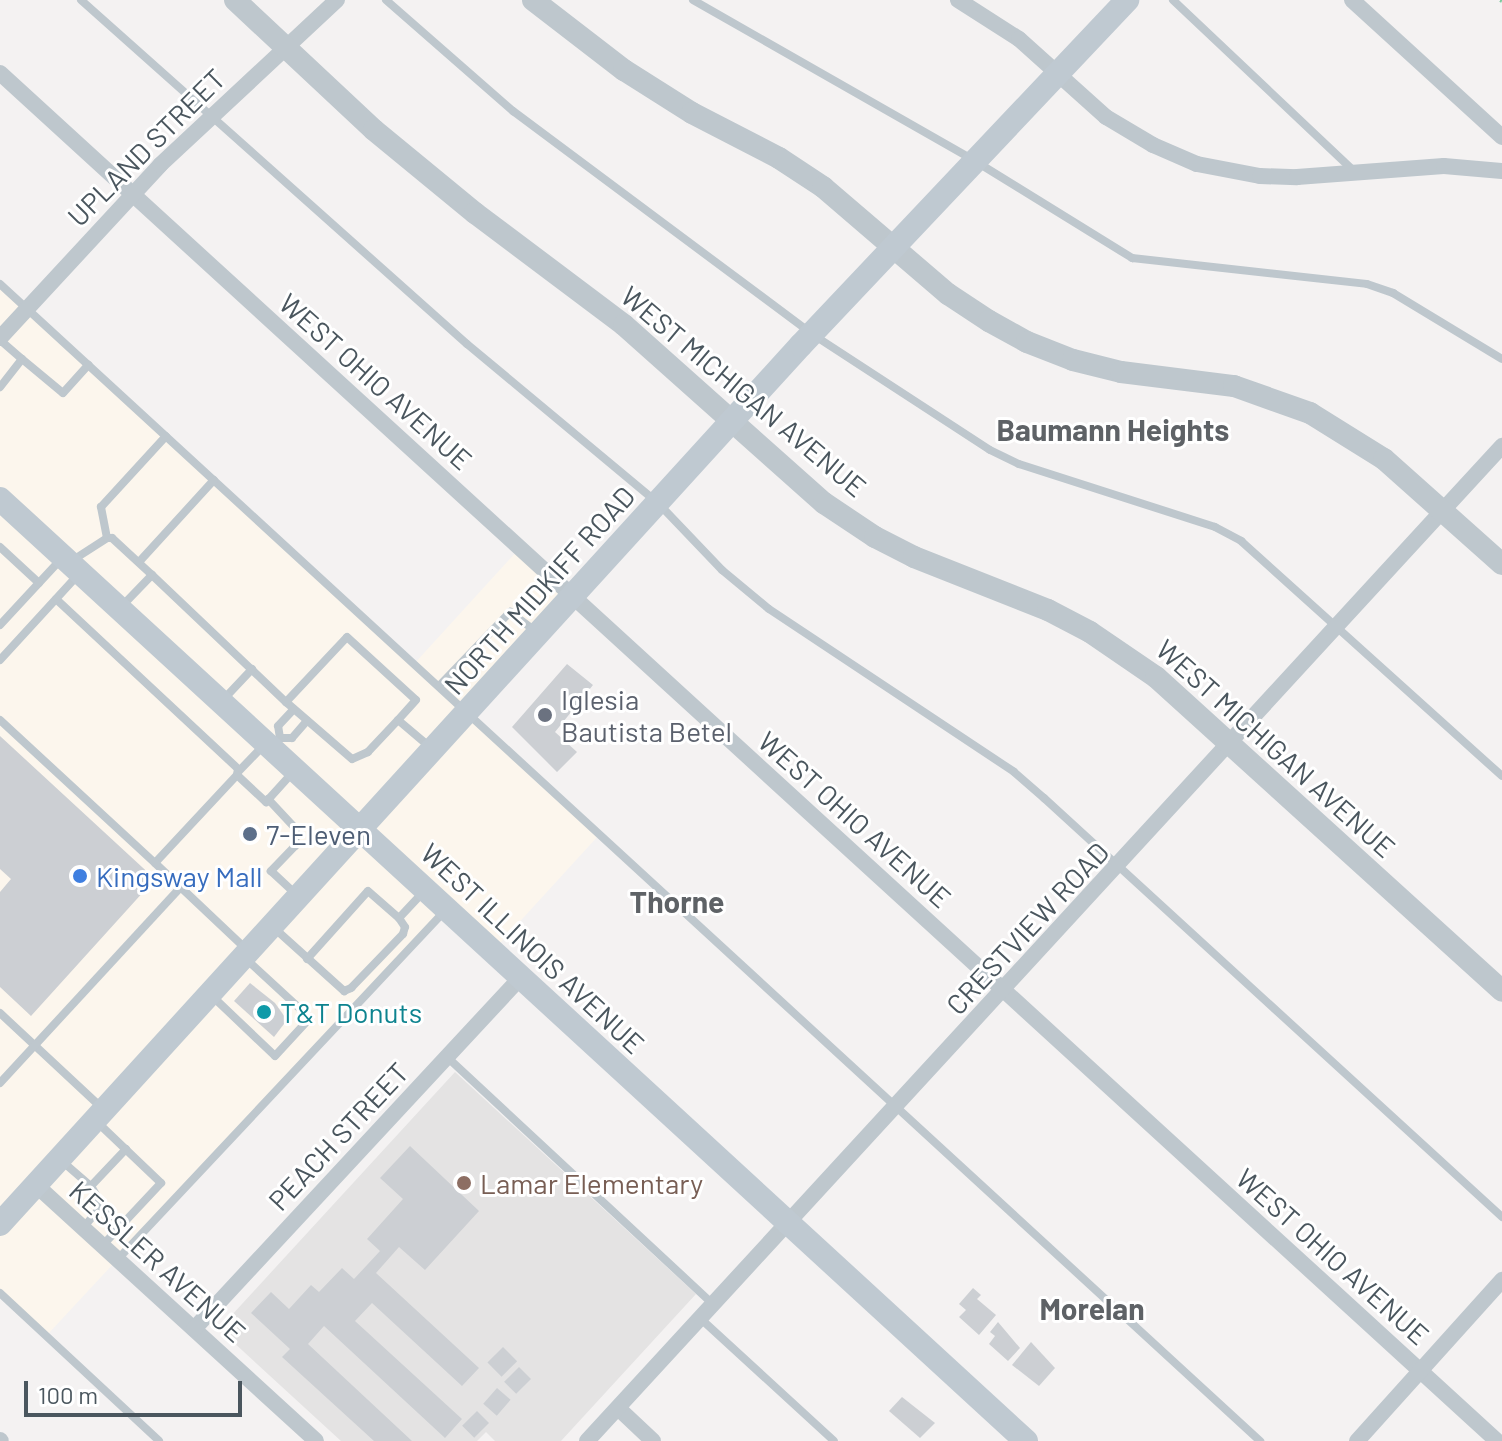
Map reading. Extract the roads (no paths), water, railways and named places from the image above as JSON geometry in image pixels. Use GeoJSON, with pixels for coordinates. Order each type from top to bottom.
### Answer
{"type":"FeatureCollection","features":[{"type":"Feature","properties":{"kind":"main road","name":"NORTH MIDKIFF ROAD"},"geometry":{"type":"LineString","coordinates":[[2,1218],[60,1159],[812,334],[1127,0]]}},
{"type":"Feature","properties":{"kind":"main road","name":"WEST ILLINOIS AVENUE"},"geometry":{"type":"LineString","coordinates":[[0,499],[221,702],[272,743],[295,770],[360,831],[1026,1441]]}},
{"type":"Feature","properties":{"kind":"street","name":"WEST MICHIGAN AVENUE"},"geometry":{"type":"LineString","coordinates":[[235,0],[408,159],[624,325],[824,503],[867,532],[914,557],[1028,600],[1090,632],[1156,677],[1502,991]]}},
{"type":"Feature","properties":{"kind":"street","name":"UPLAND STREET"},"geometry":{"type":"LineString","coordinates":[[0,339],[132,193],[337,0]]}},
{"type":"Feature","properties":{"kind":"street"},"geometry":{"type":"LineString","coordinates":[[533,0],[624,70],[692,113],[801,172],[966,307],[1047,350],[1121,372],[1188,378],[1247,389],[1310,413],[1374,450],[1502,564]]}},
{"type":"Feature","properties":{"kind":"street"},"geometry":{"type":"LineString","coordinates":[[1352,0],[1502,137]]}},
{"type":"Feature","properties":{"kind":"street"},"geometry":{"type":"LineString","coordinates":[[963,1],[999,24],[1125,130],[1197,164],[1260,176],[1444,166],[1502,171]]}},
{"type":"Feature","properties":{"kind":"street","name":"WEST OHIO AVENUE"},"geometry":{"type":"LineString","coordinates":[[0,73],[1497,1441]]}},
{"type":"Feature","properties":{"kind":"street","name":"CRESTVIEW ROAD"},"geometry":{"type":"LineString","coordinates":[[587,1441],[1005,991],[1502,446]]}},
{"type":"Feature","properties":{"kind":"street","name":"PEACH STREET"},"geometry":{"type":"LineString","coordinates":[[194,1329],[520,978]]}},
{"type":"Feature","properties":{"kind":"street","name":"KESSLER AVENUE"},"geometry":{"type":"LineString","coordinates":[[36,1185],[316,1441]]}},
{"type":"Feature","properties":{"kind":"street"},"geometry":{"type":"LineString","coordinates":[[1357,1441],[1502,1280]]}},
{"type":"Feature","properties":{"kind":"street"},"geometry":{"type":"LineString","coordinates":[[618,1408],[653,1441]]}},
{"type":"Feature","properties":{"kind":"lane"},"geometry":{"type":"LineString","coordinates":[[81,0],[467,344],[658,503],[722,570],[769,609],[1014,772],[1502,1217]]}},
{"type":"Feature","properties":{"kind":"lane"},"geometry":{"type":"LineString","coordinates":[[386,0],[513,111],[812,334],[990,450],[1019,464],[1215,527],[1241,541],[1502,776]]}},
{"type":"Feature","properties":{"kind":"lane"},"geometry":{"type":"LineString","coordinates":[[693,0],[975,161],[1132,258],[1367,284],[1404,299],[1502,359]]}},
{"type":"Feature","properties":{"kind":"lane"},"geometry":{"type":"LineString","coordinates":[[1173,0],[1355,172]]}},
{"type":"Feature","properties":{"kind":"lane"},"geometry":{"type":"LineString","coordinates":[[0,284],[1260,1441]]}},
{"type":"Feature","properties":{"kind":"lane"},"geometry":{"type":"LineString","coordinates":[[0,339],[63,393],[88,365]]}},
{"type":"Feature","properties":{"kind":"lane"},"geometry":{"type":"LineString","coordinates":[[0,387],[22,359]]}},
{"type":"Feature","properties":{"kind":"lane"},"geometry":{"type":"LineString","coordinates":[[107,538],[100,513],[166,436]]}},
{"type":"Feature","properties":{"kind":"lane"},"geometry":{"type":"LineString","coordinates":[[139,562],[214,480]]}},
{"type":"Feature","properties":{"kind":"lane"},"geometry":{"type":"LineString","coordinates":[[0,625],[39,583],[107,538],[119,541],[286,702],[352,759],[368,752],[416,700],[347,637],[286,702]]}},
{"type":"Feature","properties":{"kind":"lane"},"geometry":{"type":"LineString","coordinates":[[0,547],[39,583]]}},
{"type":"Feature","properties":{"kind":"lane"},"geometry":{"type":"LineString","coordinates":[[0,660],[56,599],[71,564]]}},
{"type":"Feature","properties":{"kind":"lane"},"geometry":{"type":"LineString","coordinates":[[119,609],[152,575]]}},
{"type":"Feature","properties":{"kind":"lane"},"geometry":{"type":"LineString","coordinates":[[56,599],[266,802],[295,770]]}},
{"type":"Feature","properties":{"kind":"lane"},"geometry":{"type":"LineString","coordinates":[[439,686],[510,612],[539,634]]}},
{"type":"Feature","properties":{"kind":"lane"},"geometry":{"type":"LineString","coordinates":[[221,702],[252,669]]}},
{"type":"Feature","properties":{"kind":"lane"},"geometry":{"type":"LineString","coordinates":[[272,743],[278,726],[294,709]]}},
{"type":"Feature","properties":{"kind":"lane"},"geometry":{"type":"LineString","coordinates":[[0,720],[181,887],[310,1018],[275,1056],[211,994]]}},
{"type":"Feature","properties":{"kind":"lane"},"geometry":{"type":"LineString","coordinates":[[398,720],[434,750]]}},
{"type":"Feature","properties":{"kind":"lane"},"geometry":{"type":"LineString","coordinates":[[155,863],[238,773],[272,743],[292,738],[307,721]]}},
{"type":"Feature","properties":{"kind":"lane"},"geometry":{"type":"LineString","coordinates":[[268,799],[296,829],[295,846],[271,871],[299,897]]}},
{"type":"Feature","properties":{"kind":"lane"},"geometry":{"type":"LineString","coordinates":[[0,1083],[181,887]]}},
{"type":"Feature","properties":{"kind":"lane"},"geometry":{"type":"LineString","coordinates":[[399,918],[425,890]]}},
{"type":"Feature","properties":{"kind":"lane"},"geometry":{"type":"LineString","coordinates":[[273,926],[307,959],[338,989],[351,988],[403,934],[405,927],[368,891],[307,959]]}},
{"type":"Feature","properties":{"kind":"lane"},"geometry":{"type":"LineString","coordinates":[[118,1259],[446,910]]}},
{"type":"Feature","properties":{"kind":"lane"},"geometry":{"type":"LineString","coordinates":[[0,1013],[35,1045],[100,1115],[126,1149],[161,1183],[102,1246]]}},
{"type":"Feature","properties":{"kind":"lane"},"geometry":{"type":"LineString","coordinates":[[447,1057],[713,1305]]}},
{"type":"Feature","properties":{"kind":"lane"},"geometry":{"type":"LineString","coordinates":[[91,1186],[126,1149]]}},
{"type":"Feature","properties":{"kind":"lane"},"geometry":{"type":"LineString","coordinates":[[60,1159],[91,1186],[102,1205],[122,1225]]}},
{"type":"Feature","properties":{"kind":"lane"},"geometry":{"type":"LineString","coordinates":[[83,1228],[102,1205]]}},
{"type":"Feature","properties":{"kind":"lane"},"geometry":{"type":"LineString","coordinates":[[0,1293],[159,1441]]}},
{"type":"Feature","properties":{"kind":"lane"},"geometry":{"type":"LineString","coordinates":[[701,1319],[834,1441]]}},
{"type":"Feature","properties":{"kind":"place","name":"Iglesia Bautista Betel"},"geometry":{"type":"Point","coordinates":[545,715]}},
{"type":"Feature","properties":{"kind":"place","name":"7-Eleven"},"geometry":{"type":"Point","coordinates":[250,834]}},
{"type":"Feature","properties":{"kind":"place","name":"Kingsway Mall"},"geometry":{"type":"Point","coordinates":[80,876]}},
{"type":"Feature","properties":{"kind":"place","name":"T&T Donuts"},"geometry":{"type":"Point","coordinates":[264,1012]}},
{"type":"Feature","properties":{"kind":"place","name":"Lamar Elementary"},"geometry":{"type":"Point","coordinates":[464,1183]}},
{"type":"Feature","properties":{"kind":"district","name":"Baumann Heights"},"geometry":{"type":"Point","coordinates":[1113,429]}},
{"type":"Feature","properties":{"kind":"district","name":"Thorne"},"geometry":{"type":"Point","coordinates":[677,901]}},
{"type":"Feature","properties":{"kind":"district","name":"Morelan"},"geometry":{"type":"Point","coordinates":[1092,1308]}}]}
